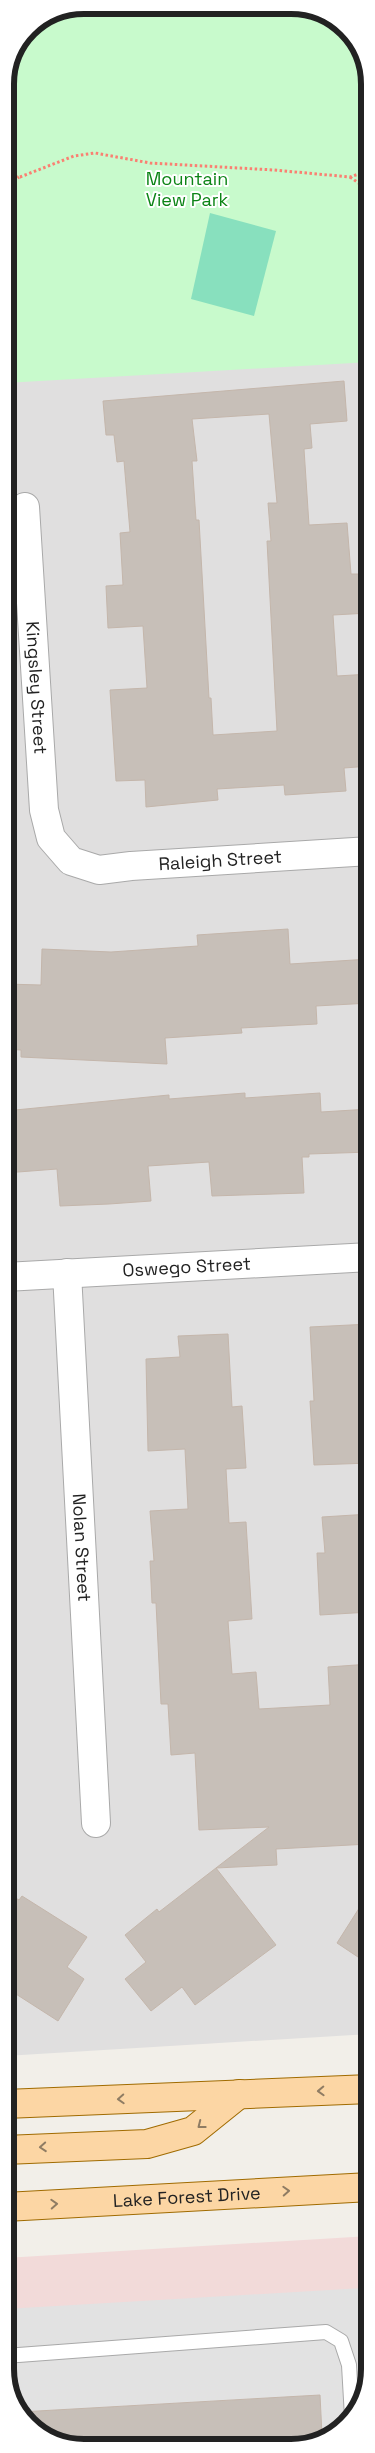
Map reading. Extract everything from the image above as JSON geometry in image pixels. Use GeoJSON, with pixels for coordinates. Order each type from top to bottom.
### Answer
{"type":"FeatureCollection","features":[{"type":"Feature","properties":{"kind":"main road"},"geometry":{"type":"LineString","coordinates":[[14,2104],[361,2089]]}},
{"type":"Feature","properties":{"kind":"main road"},"geometry":{"type":"LineString","coordinates":[[14,2150],[147,2144],[193,2131],[239,2094]]}},
{"type":"Feature","properties":{"kind":"main road","name":"Lake Forest Drive"},"geometry":{"type":"LineString","coordinates":[[14,2206],[361,2187]]}},
{"type":"Feature","properties":{"kind":"street","name":"Kingsley Street"},"geometry":{"type":"LineString","coordinates":[[24,507],[44,810],[51,838],[71,861]]}},
{"type":"Feature","properties":{"kind":"street","name":"Raleigh Street"},"geometry":{"type":"LineString","coordinates":[[71,861],[98,870],[130,866],[361,852]]}},
{"type":"Feature","properties":{"kind":"street","name":"Oswego Street"},"geometry":{"type":"LineString","coordinates":[[14,1276],[361,1257]]}},
{"type":"Feature","properties":{"kind":"street","name":"Nolan Street"},"geometry":{"type":"LineString","coordinates":[[67,1273],[96,1823]]}},
{"type":"Feature","properties":{"kind":"lane"},"geometry":{"type":"LineString","coordinates":[[14,2355],[326,2332],[341,2341],[346,2357],[351,2406]]}},
{"type":"Feature","properties":{"kind":"path"},"geometry":{"type":"LineString","coordinates":[[14,181],[74,156],[95,153],[150,163],[274,170],[350,177],[361,173]]}},
{"type":"Feature","properties":{"kind":"path"},"geometry":{"type":"LineString","coordinates":[[14,176],[20,177]]}},
{"type":"Feature","properties":{"kind":"path"},"geometry":{"type":"LineString","coordinates":[[350,177],[361,185]]}},
{"type":"Feature","properties":{"kind":"shaded area"},"geometry":{"type":"Polygon","coordinates":[[[301,14],[322,21],[338,31],[352,48],[360,70],[361,2035],[14,2055],[14,83],[19,57],[25,45],[34,34],[45,25],[70,15],[301,14]]]}},
{"type":"Feature","properties":{"kind":"shaded area"},"geometry":{"type":"Polygon","coordinates":[[[361,2237],[361,2370],[356,2396],[344,2416],[336,2423],[138,2439],[83,2439],[61,2436],[52,2432],[16,2388],[14,2374],[14,2257],[361,2237]]]}},
{"type":"Feature","properties":{"kind":"shaded area"},"geometry":{"type":"Polygon","coordinates":[[[361,2288],[360,2383],[356,2396],[344,2416],[334,2425],[310,2437],[296,2439],[70,2438],[61,2436],[41,2425],[31,2416],[19,2396],[14,2374],[14,2308],[361,2288]]]}},
{"type":"Feature","properties":{"kind":"green space","name":"Mountain View Park"},"geometry":{"type":"Polygon","coordinates":[[[83,14],[301,14],[322,21],[338,31],[352,48],[360,70],[361,79],[361,363],[14,382],[14,83],[19,57],[25,45],[34,34],[45,25],[57,19],[83,14]]]}},
{"type":"Feature","properties":{"kind":"green space"},"geometry":{"type":"Polygon","coordinates":[[[210,213],[276,231],[254,316],[191,299],[210,213]]]}},
{"type":"Feature","properties":{"kind":"building"},"geometry":{"type":"Polygon","coordinates":[[[344,381],[347,421],[310,424],[312,448],[304,449],[309,525],[347,523],[351,574],[361,574],[361,613],[333,615],[337,676],[361,675],[361,767],[344,768],[346,791],[285,795],[284,785],[217,789],[218,800],[146,807],[145,780],[116,781],[110,690],[147,688],[143,626],[108,628],[106,586],[123,585],[120,533],[130,532],[124,461],[117,462],[114,435],[106,435],[103,401],[344,381]],[[269,414],[192,419],[197,461],[192,461],[196,520],[199,520],[209,698],[211,698],[213,735],[277,731],[267,541],[271,541],[268,503],[277,503],[269,414]]]}},
{"type":"Feature","properties":{"kind":"building"},"geometry":{"type":"Polygon","coordinates":[[[288,929],[290,964],[361,960],[361,1004],[316,1006],[317,1024],[241,1028],[242,1033],[165,1038],[167,1064],[21,1057],[21,1050],[14,1050],[14,984],[41,985],[42,949],[111,952],[198,946],[197,935],[288,929]]]}},
{"type":"Feature","properties":{"kind":"building"},"geometry":{"type":"Polygon","coordinates":[[[245,1093],[245,1098],[320,1093],[321,1112],[361,1110],[361,1152],[309,1154],[309,1157],[302,1157],[304,1193],[212,1196],[209,1162],[148,1166],[151,1201],[60,1206],[57,1169],[14,1172],[14,1110],[169,1095],[169,1099],[245,1093]]]}},
{"type":"Feature","properties":{"kind":"building"},"geometry":{"type":"Polygon","coordinates":[[[361,1324],[361,1463],[314,1465],[310,1401],[314,1401],[310,1327],[361,1324]]]}},
{"type":"Feature","properties":{"kind":"building"},"geometry":{"type":"Polygon","coordinates":[[[228,1334],[232,1407],[242,1406],[246,1468],[226,1469],[229,1523],[246,1522],[252,1619],[228,1621],[232,1674],[256,1672],[259,1709],[330,1705],[328,1667],[361,1665],[361,1844],[276,1849],[277,1865],[216,1868],[276,1945],[195,2005],[182,1987],[151,2011],[125,1979],[146,1962],[125,1935],[157,1909],[159,1912],[269,1827],[199,1830],[195,1753],[171,1755],[168,1704],[161,1704],[156,1603],[152,1603],[150,1561],[154,1561],[150,1511],[188,1509],[185,1449],[148,1451],[146,1359],[180,1357],[178,1336],[228,1334]]]}},
{"type":"Feature","properties":{"kind":"building"},"geometry":{"type":"Polygon","coordinates":[[[361,1515],[361,1613],[320,1615],[317,1553],[325,1553],[322,1517],[361,1515]]]}},
{"type":"Feature","properties":{"kind":"building"},"geometry":{"type":"Polygon","coordinates":[[[22,1896],[87,1937],[67,1967],[84,1979],[58,2021],[14,1993],[14,1897],[19,1900],[22,1896]]]}},
{"type":"Feature","properties":{"kind":"building"},"geometry":{"type":"Polygon","coordinates":[[[361,1905],[361,1959],[337,1943],[361,1905]]]}},
{"type":"Feature","properties":{"kind":"building"},"geometry":{"type":"Polygon","coordinates":[[[320,2395],[322,2432],[310,2437],[296,2439],[83,2439],[61,2436],[48,2430],[28,2412],[320,2395]]]}}]}
